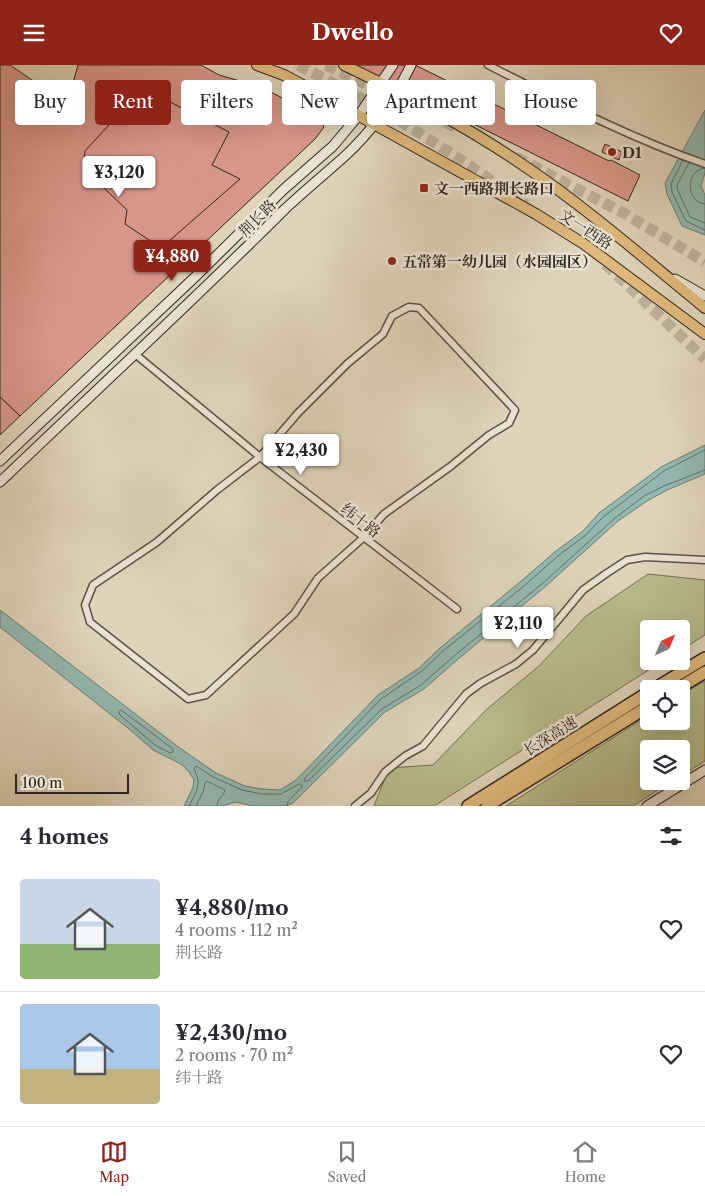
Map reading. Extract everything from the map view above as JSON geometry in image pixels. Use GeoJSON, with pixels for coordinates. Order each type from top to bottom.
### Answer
{"type":"FeatureCollection","features":[{"type":"Feature","properties":{"kind":"highway"},"geometry":{"type":"LineString","coordinates":[[669,680],[705,658]]}},
{"type":"Feature","properties":{"kind":"highway"},"geometry":{"type":"LineString","coordinates":[[690,681],[705,672]]}},
{"type":"Feature","properties":{"kind":"highway","name":"长深高速"},"geometry":{"type":"LineString","coordinates":[[468,806],[640,698]]}},
{"type":"Feature","properties":{"kind":"highway","name":"长深高速"},"geometry":{"type":"LineString","coordinates":[[488,806],[640,712]]}},
{"type":"Feature","properties":{"kind":"main road","name":"文一西路"},"geometry":{"type":"LineString","coordinates":[[257,65],[284,75],[367,120]]}},
{"type":"Feature","properties":{"kind":"main road","name":"文一西路"},"geometry":{"type":"LineString","coordinates":[[344,65],[376,80]]}},
{"type":"Feature","properties":{"kind":"main road","name":"荆长路"},"geometry":{"type":"LineString","coordinates":[[384,80],[393,65]]}},
{"type":"Feature","properties":{"kind":"main road","name":"荆长路"},"geometry":{"type":"LineString","coordinates":[[404,80],[412,65]]}},
{"type":"Feature","properties":{"kind":"main road","name":"荆长路"},"geometry":{"type":"LineString","coordinates":[[0,461],[194,278],[283,190],[333,146],[367,104]]}},
{"type":"Feature","properties":{"kind":"main road","name":"荆长路"},"geometry":{"type":"LineString","coordinates":[[0,482],[206,287],[295,199],[345,155],[373,125]]}},
{"type":"Feature","properties":{"kind":"main road","name":"文一西路"},"geometry":{"type":"LineString","coordinates":[[376,125],[528,210],[584,244],[705,334]]}},
{"type":"Feature","properties":{"kind":"main road","name":"文一西路"},"geometry":{"type":"LineString","coordinates":[[460,125],[523,165],[568,198],[705,308]]}},
{"type":"Feature","properties":{"kind":"main road"},"geometry":{"type":"LineString","coordinates":[[658,270],[705,296]]}},
{"type":"Feature","properties":{"kind":"main road"},"geometry":{"type":"LineString","coordinates":[[647,806],[705,770]]}},
{"type":"Feature","properties":{"kind":"street"},"geometry":{"type":"LineString","coordinates":[[488,65],[565,104],[672,153],[705,164]]}},
{"type":"Feature","properties":{"kind":"street"},"geometry":{"type":"LineString","coordinates":[[409,307],[419,308],[515,410],[509,423],[489,435],[384,514],[363,538],[318,578],[294,614],[206,695],[188,699],[90,622],[85,605],[93,585],[157,542],[217,490],[260,457],[298,413],[347,364],[382,334],[392,316],[409,307]]}},
{"type":"Feature","properties":{"kind":"street","name":"纬十路"},"geometry":{"type":"LineString","coordinates":[[135,354],[260,457],[457,609]]}},
{"type":"Feature","properties":{"kind":"street"},"geometry":{"type":"LineString","coordinates":[[355,806],[371,793],[385,772],[405,756],[423,746],[466,694],[481,683],[516,664],[533,650],[583,590],[607,573],[627,560],[645,557],[705,560]]}},
{"type":"Feature","properties":{"kind":"green space"},"geometry":{"type":"Polygon","coordinates":[[[648,574],[705,580],[705,635],[690,644],[690,620],[640,620],[640,670],[649,670],[434,806],[374,806],[389,768],[433,765],[487,709],[539,666],[586,616],[648,574]]]}},
{"type":"Feature","properties":{"kind":"green space"},"geometry":{"type":"Polygon","coordinates":[[[705,681],[705,761],[690,770],[690,740],[640,740],[640,790],[658,790],[633,806],[506,806],[640,721],[640,730],[690,730],[690,690],[705,681]]]}},
{"type":"Feature","properties":{"kind":"water"},"geometry":{"type":"Polygon","coordinates":[[[705,110],[705,173],[701,186],[705,195],[705,235],[682,226],[667,194],[665,183],[705,110]]]}},
{"type":"Feature","properties":{"kind":"water"},"geometry":{"type":"Polygon","coordinates":[[[705,445],[705,474],[667,490],[618,521],[546,586],[424,689],[385,712],[293,803],[286,806],[253,806],[236,802],[222,806],[184,806],[193,787],[194,780],[181,764],[153,750],[0,627],[0,610],[177,746],[216,773],[245,786],[280,790],[296,780],[378,695],[419,668],[440,648],[556,551],[583,531],[599,513],[661,467],[705,445]]]}},
{"type":"Feature","properties":{"kind":"building"},"geometry":{"type":"Polygon","coordinates":[[[0,65],[10,65],[32,80],[15,80],[15,125],[85,125],[85,80],[74,80],[78,65],[201,65],[219,75],[236,80],[181,80],[181,125],[272,125],[272,93],[282,98],[282,125],[323,125],[324,127],[315,139],[20,416],[0,397],[0,65]]]}},
{"type":"Feature","properties":{"kind":"building"},"geometry":{"type":"Polygon","coordinates":[[[355,65],[415,65],[445,80],[385,80],[355,65]]]}},
{"type":"Feature","properties":{"kind":"building"},"geometry":{"type":"Polygon","coordinates":[[[171,102],[181,107],[181,125],[215,125],[229,132],[212,165],[240,179],[161,248],[125,224],[127,210],[83,168],[85,151],[109,125],[171,125],[171,102]]]}},
{"type":"Feature","properties":{"kind":"building"},"geometry":{"type":"Polygon","coordinates":[[[495,105],[505,110],[505,125],[536,125],[609,161],[611,160],[640,175],[628,201],[475,125],[495,125],[495,105]]]}},
{"type":"Feature","properties":{"kind":"building","name":"D1"},"geometry":{"type":"Polygon","coordinates":[[[605,144],[622,152],[619,160],[602,152],[605,144]]]}},
{"type":"Feature","properties":{"kind":"building"},"geometry":{"type":"Polygon","coordinates":[[[0,397],[20,416],[0,435],[0,397]]]}},
{"type":"Feature","properties":{"kind":"tunnel"},"geometry":{"type":"LineString","coordinates":[[298,65],[357,96],[415,131],[526,205]]}},
{"type":"Feature","properties":{"kind":"tunnel"},"geometry":{"type":"LineString","coordinates":[[326,65],[455,127]]}},
{"type":"Feature","properties":{"kind":"tunnel"},"geometry":{"type":"LineString","coordinates":[[516,157],[627,215],[705,262]]}},
{"type":"Feature","properties":{"kind":"tunnel"},"geometry":{"type":"LineString","coordinates":[[605,264],[705,359]]}},
{"type":"Feature","properties":{"kind":"place","name":"D1"},"geometry":{"type":"Point","coordinates":[612,152]}},
{"type":"Feature","properties":{"kind":"place","name":"文一西路荆长路口"},"geometry":{"type":"Point","coordinates":[424,188]}},
{"type":"Feature","properties":{"kind":"place","name":"五常第一幼儿园（水园园区）"},"geometry":{"type":"Point","coordinates":[392,261]}}]}
